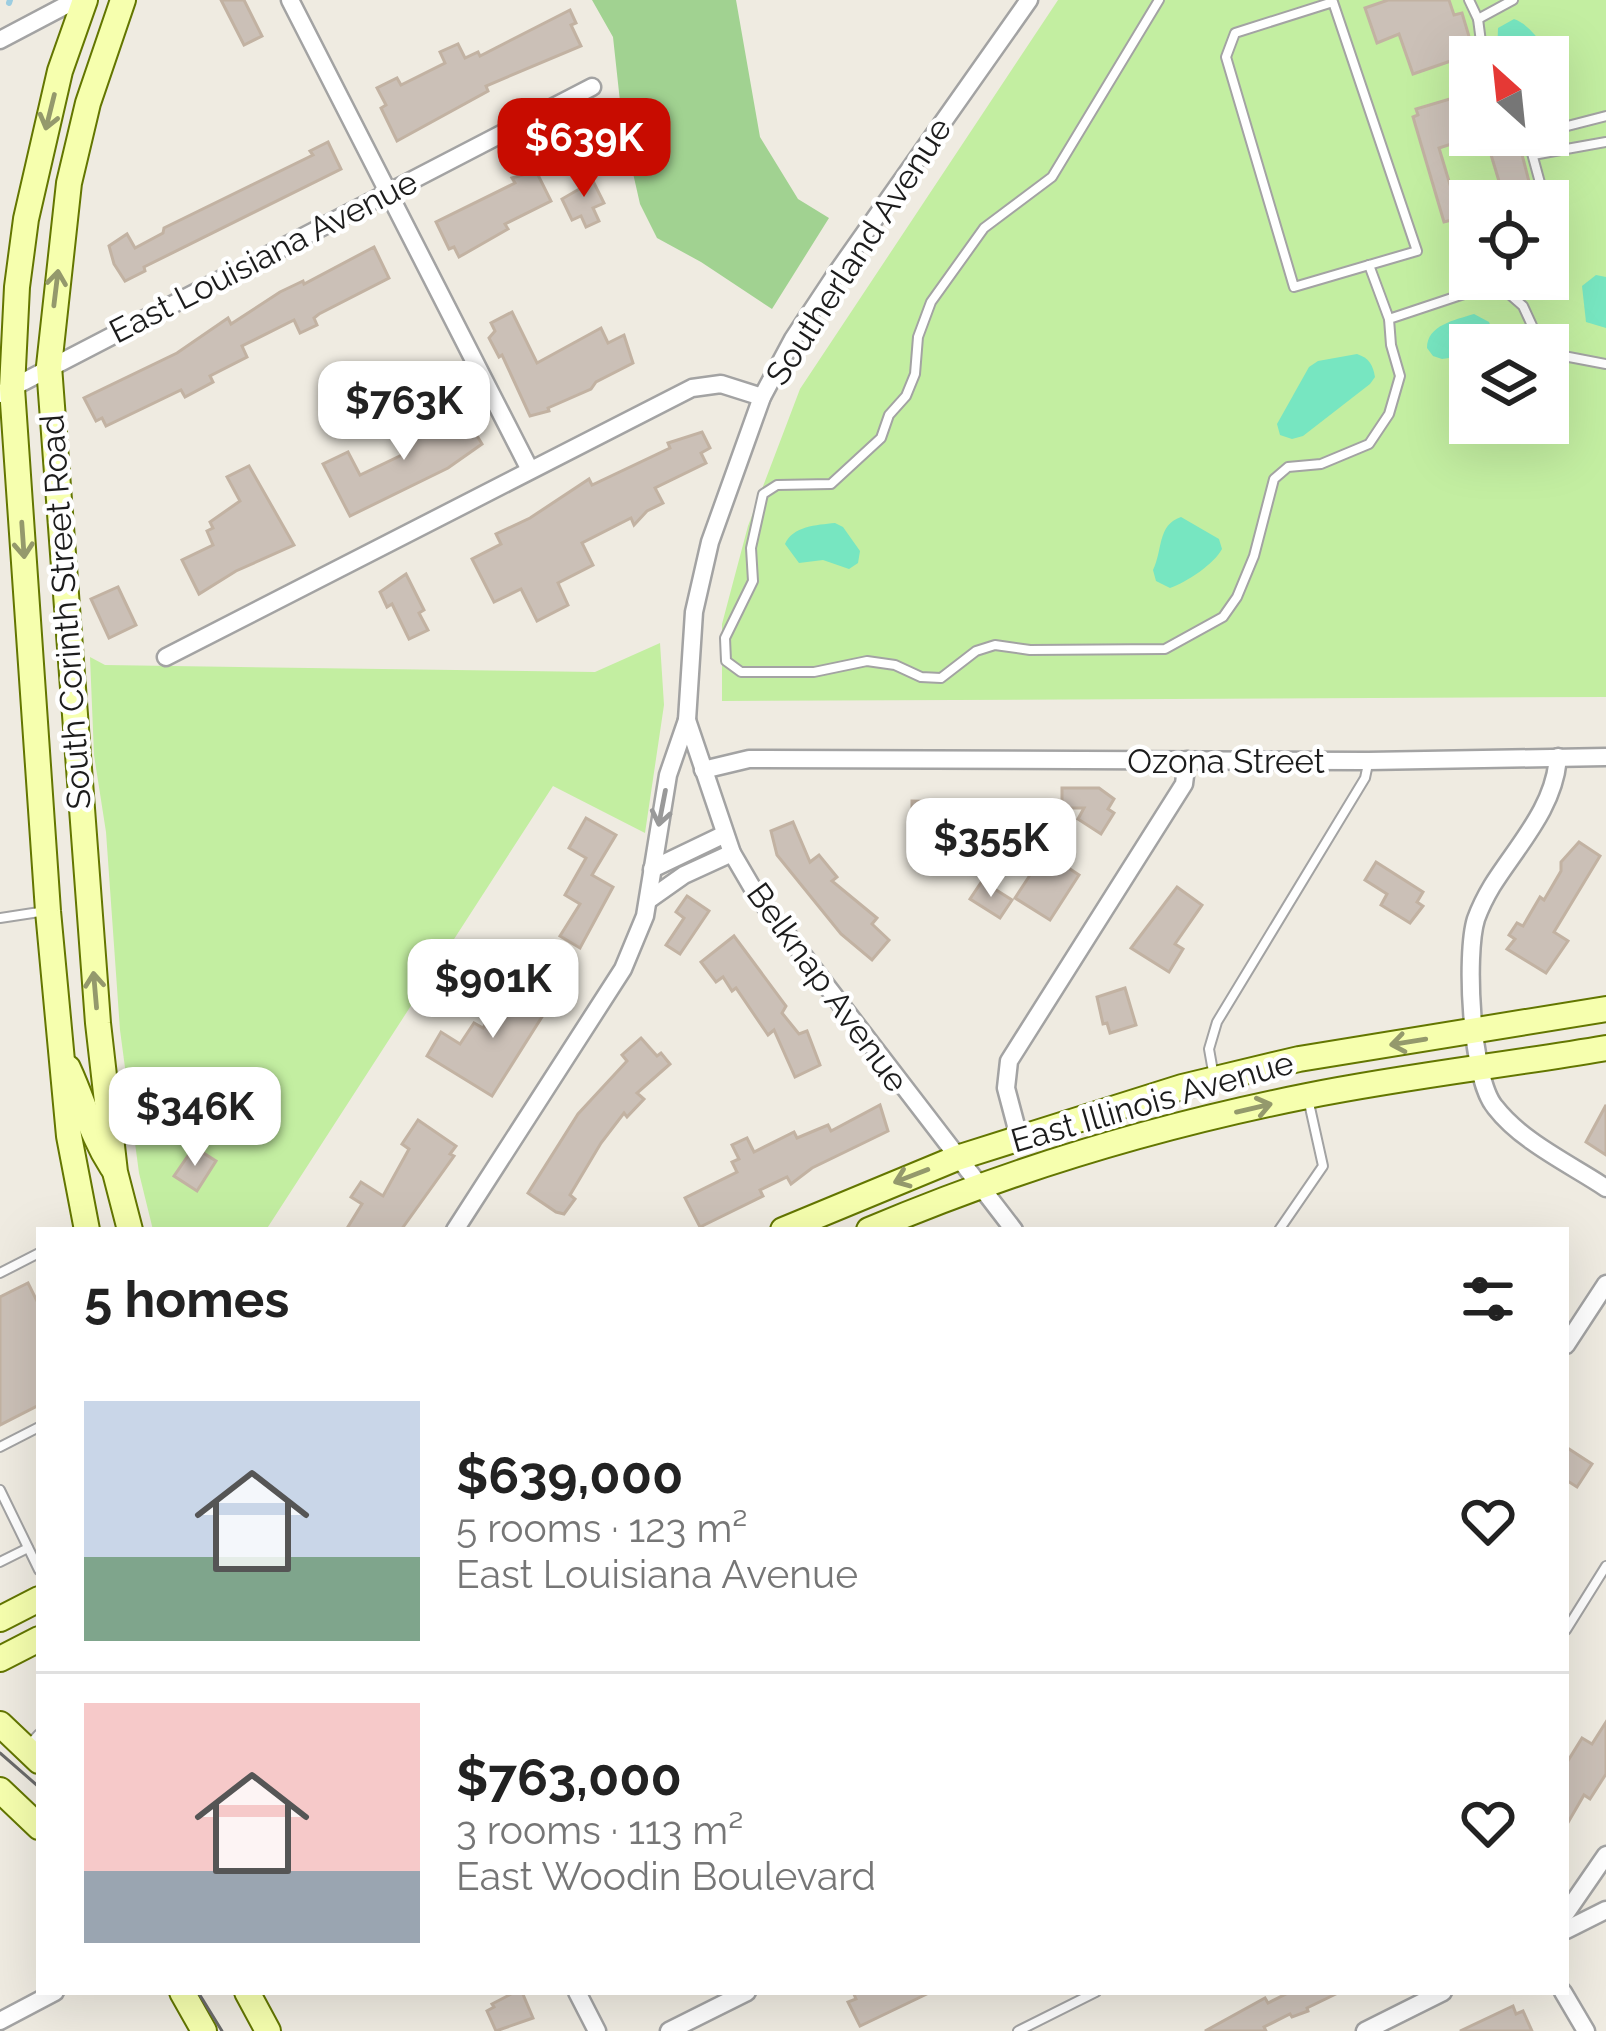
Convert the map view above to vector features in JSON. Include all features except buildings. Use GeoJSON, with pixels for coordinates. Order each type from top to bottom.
{"type":"FeatureCollection","features":[{"type":"Feature","properties":{"kind":"main road","name":"South Corinth Street Road"},"geometry":{"type":"LineString","coordinates":[[80,0],[26,219],[6,391],[68,1136],[86,1227]]}},
{"type":"Feature","properties":{"kind":"main road","name":"South Corinth Street Road"},"geometry":{"type":"LineString","coordinates":[[123,0],[88,103],[69,182],[49,366],[88,907],[116,1172],[129,1226]]}},
{"type":"Feature","properties":{"kind":"main road"},"geometry":{"type":"LineString","coordinates":[[48,911],[88,907]]}},
{"type":"Feature","properties":{"kind":"main road","name":"East Illinois Avenue"},"geometry":{"type":"LineString","coordinates":[[790,1227],[957,1158],[1214,1079],[1299,1059],[1606,1009]]}},
{"type":"Feature","properties":{"kind":"main road","name":"East Illinois Avenue"},"geometry":{"type":"LineString","coordinates":[[877,1227],[980,1186],[1165,1129],[1307,1096],[1606,1048]]}},
{"type":"Feature","properties":{"kind":"main road"},"geometry":{"type":"LineString","coordinates":[[62,1055],[86,1106],[90,1131],[116,1172]]}},
{"type":"Feature","properties":{"kind":"main road"},"geometry":{"type":"LineString","coordinates":[[1299,1059],[1307,1096]]}},
{"type":"Feature","properties":{"kind":"main road"},"geometry":{"type":"LineString","coordinates":[[0,1619],[36,1601]]}},
{"type":"Feature","properties":{"kind":"main road"},"geometry":{"type":"LineString","coordinates":[[0,1659],[36,1641]]}},
{"type":"Feature","properties":{"kind":"main road"},"geometry":{"type":"LineString","coordinates":[[0,1724],[35,1748]]}},
{"type":"Feature","properties":{"kind":"main road"},"geometry":{"type":"LineString","coordinates":[[0,1790],[36,1824]]}},
{"type":"Feature","properties":{"kind":"main road"},"geometry":{"type":"LineString","coordinates":[[184,1995],[204,2031]]}},
{"type":"Feature","properties":{"kind":"main road"},"geometry":{"type":"LineString","coordinates":[[249,1995],[268,2031]]}},
{"type":"Feature","properties":{"kind":"main road"},"geometry":{"type":"LineString","coordinates":[[261,1995],[268,2031]]}},
{"type":"Feature","properties":{"kind":"street"},"geometry":{"type":"LineString","coordinates":[[0,40],[80,0]]}},
{"type":"Feature","properties":{"kind":"street"},"geometry":{"type":"LineString","coordinates":[[290,0],[530,470]]}},
{"type":"Feature","properties":{"kind":"street","name":"Southerland Avenue"},"geometry":{"type":"LineString","coordinates":[[457,1227],[622,969],[650,899],[671,763],[688,720],[694,612],[704,566],[761,397],[838,271],[1029,0]]}},
{"type":"Feature","properties":{"kind":"street","name":"East Louisiana Avenue"},"geometry":{"type":"LineString","coordinates":[[6,391],[592,87]]}},
{"type":"Feature","properties":{"kind":"street"},"geometry":{"type":"LineString","coordinates":[[166,657],[692,388],[721,384],[761,397]]}},
{"type":"Feature","properties":{"kind":"street","name":"Belknap Avenue"},"geometry":{"type":"LineString","coordinates":[[688,720],[724,834],[756,894],[1012,1227]]}},
{"type":"Feature","properties":{"kind":"street","name":"Ozona Street"},"geometry":{"type":"LineString","coordinates":[[703,770],[749,759],[1606,757]]}},
{"type":"Feature","properties":{"kind":"street"},"geometry":{"type":"LineString","coordinates":[[1558,758],[1547,802],[1488,891],[1475,921],[1470,959],[1477,1067],[1493,1106],[1505,1118],[1606,1188]]}},
{"type":"Feature","properties":{"kind":"street"},"geometry":{"type":"LineString","coordinates":[[1018,1137],[1006,1088],[1009,1061],[1184,784],[1187,760]]}},
{"type":"Feature","properties":{"kind":"street"},"geometry":{"type":"LineString","coordinates":[[652,869],[724,834]]}},
{"type":"Feature","properties":{"kind":"street"},"geometry":{"type":"LineString","coordinates":[[650,899],[684,874],[732,854]]}},
{"type":"Feature","properties":{"kind":"street"},"geometry":{"type":"LineString","coordinates":[[1569,1341],[1606,1283]]}},
{"type":"Feature","properties":{"kind":"street"},"geometry":{"type":"LineString","coordinates":[[1569,1909],[1606,1855]]}},
{"type":"Feature","properties":{"kind":"street"},"geometry":{"type":"LineString","coordinates":[[1569,1928],[1606,1910]]}},
{"type":"Feature","properties":{"kind":"street"},"geometry":{"type":"LineString","coordinates":[[0,2020],[49,1995]]}},
{"type":"Feature","properties":{"kind":"street"},"geometry":{"type":"LineString","coordinates":[[579,1995],[597,2031]]}},
{"type":"Feature","properties":{"kind":"street"},"geometry":{"type":"LineString","coordinates":[[669,2031],[741,1995]]}},
{"type":"Feature","properties":{"kind":"street"},"geometry":{"type":"LineString","coordinates":[[1365,2031],[1436,1995]]}},
{"type":"Feature","properties":{"kind":"street"},"geometry":{"type":"LineString","coordinates":[[1565,1995],[1586,2031]]}},
{"type":"Feature","properties":{"kind":"lane"},"geometry":{"type":"LineString","coordinates":[[1159,0],[1052,177],[984,227],[931,302],[918,337],[915,374],[881,438],[832,484],[777,484],[763,494],[752,548],[753,581],[725,638],[726,661],[741,672],[814,672],[867,661],[941,678],[976,651],[995,645],[1030,650],[1165,649],[1223,617],[1254,556],[1274,479],[1288,467],[1322,464],[1369,444],[1389,414],[1400,376],[1390,345],[1389,319],[1369,265]]}},
{"type":"Feature","properties":{"kind":"lane"},"geometry":{"type":"LineString","coordinates":[[1469,0],[1480,36]]}},
{"type":"Feature","properties":{"kind":"lane"},"geometry":{"type":"LineString","coordinates":[[1478,20],[1513,0]]}},
{"type":"Feature","properties":{"kind":"lane"},"geometry":{"type":"LineString","coordinates":[[1332,1],[1417,251],[1294,287],[1226,57],[1235,33],[1332,1]]}},
{"type":"Feature","properties":{"kind":"lane"},"geometry":{"type":"LineString","coordinates":[[1569,126],[1606,116]]}},
{"type":"Feature","properties":{"kind":"lane"},"geometry":{"type":"LineString","coordinates":[[1569,149],[1606,142]]}},
{"type":"Feature","properties":{"kind":"lane"},"geometry":{"type":"LineString","coordinates":[[1389,319],[1449,299]]}},
{"type":"Feature","properties":{"kind":"lane"},"geometry":{"type":"LineString","coordinates":[[1569,357],[1606,364]]}},
{"type":"Feature","properties":{"kind":"lane"},"geometry":{"type":"LineString","coordinates":[[1214,1079],[1210,1048],[1217,1022],[1365,778],[1368,761]]}},
{"type":"Feature","properties":{"kind":"lane"},"geometry":{"type":"LineString","coordinates":[[0,918],[48,911]]}},
{"type":"Feature","properties":{"kind":"lane"},"geometry":{"type":"LineString","coordinates":[[1281,1227],[1323,1166],[1307,1096]]}},
{"type":"Feature","properties":{"kind":"lane"},"geometry":{"type":"LineString","coordinates":[[0,1273],[36,1254]]}},
{"type":"Feature","properties":{"kind":"lane"},"geometry":{"type":"LineString","coordinates":[[0,1447],[36,1429]]}},
{"type":"Feature","properties":{"kind":"lane"},"geometry":{"type":"LineString","coordinates":[[0,1490],[36,1564]]}},
{"type":"Feature","properties":{"kind":"lane"},"geometry":{"type":"LineString","coordinates":[[0,1562],[28,1548]]}},
{"type":"Feature","properties":{"kind":"lane"},"geometry":{"type":"LineString","coordinates":[[1569,1625],[1606,1566]]}},
{"type":"Feature","properties":{"kind":"lane"},"geometry":{"type":"LineString","coordinates":[[1018,2031],[1090,1995]]}},
{"type":"Feature","properties":{"kind":"green space"},"geometry":{"type":"Polygon","coordinates":[[[592,0],[736,0],[760,137],[798,199],[829,218],[772,309],[657,238],[640,204],[623,129],[613,37],[592,0]]]}},
{"type":"Feature","properties":{"kind":"green space"},"geometry":{"type":"Polygon","coordinates":[[[1058,0],[1606,0],[1606,697],[722,701],[722,624],[748,526],[800,389],[1058,0]]]}},
{"type":"Feature","properties":{"kind":"green space"},"geometry":{"type":"Polygon","coordinates":[[[1514,19],[1535,36],[1498,36],[1498,28],[1514,19]]]}},
{"type":"Feature","properties":{"kind":"green space"},"geometry":{"type":"Polygon","coordinates":[[[1596,275],[1606,277],[1606,328],[1586,322],[1582,286],[1596,275]]]}},
{"type":"Feature","properties":{"kind":"green space"},"geometry":{"type":"Polygon","coordinates":[[[1474,314],[1490,324],[1449,324],[1449,358],[1442,359],[1427,348],[1432,334],[1443,325],[1474,314]]]}},
{"type":"Feature","properties":{"kind":"green space"},"geometry":{"type":"Polygon","coordinates":[[[1357,354],[1372,366],[1375,377],[1370,384],[1303,436],[1280,435],[1277,424],[1309,367],[1357,354]]]}},
{"type":"Feature","properties":{"kind":"green space"},"geometry":{"type":"Polygon","coordinates":[[[1181,517],[1219,539],[1222,549],[1199,572],[1170,588],[1156,581],[1153,570],[1164,532],[1181,517]]]}},
{"type":"Feature","properties":{"kind":"green space"},"geometry":{"type":"Polygon","coordinates":[[[835,523],[860,551],[858,563],[849,569],[823,560],[799,563],[785,544],[799,530],[835,523]]]}},
{"type":"Feature","properties":{"kind":"green space"},"geometry":{"type":"Polygon","coordinates":[[[660,643],[664,705],[645,833],[553,786],[268,1227],[152,1227],[139,1173],[120,1030],[106,832],[94,755],[90,657],[105,665],[595,672],[660,643]]]}},
{"type":"Feature","properties":{"kind":"tram line"},"geometry":{"type":"LineString","coordinates":[[0,1753],[36,1784]]}},
{"type":"Feature","properties":{"kind":"tram line"},"geometry":{"type":"LineString","coordinates":[[200,1995],[222,2031]]}}]}
